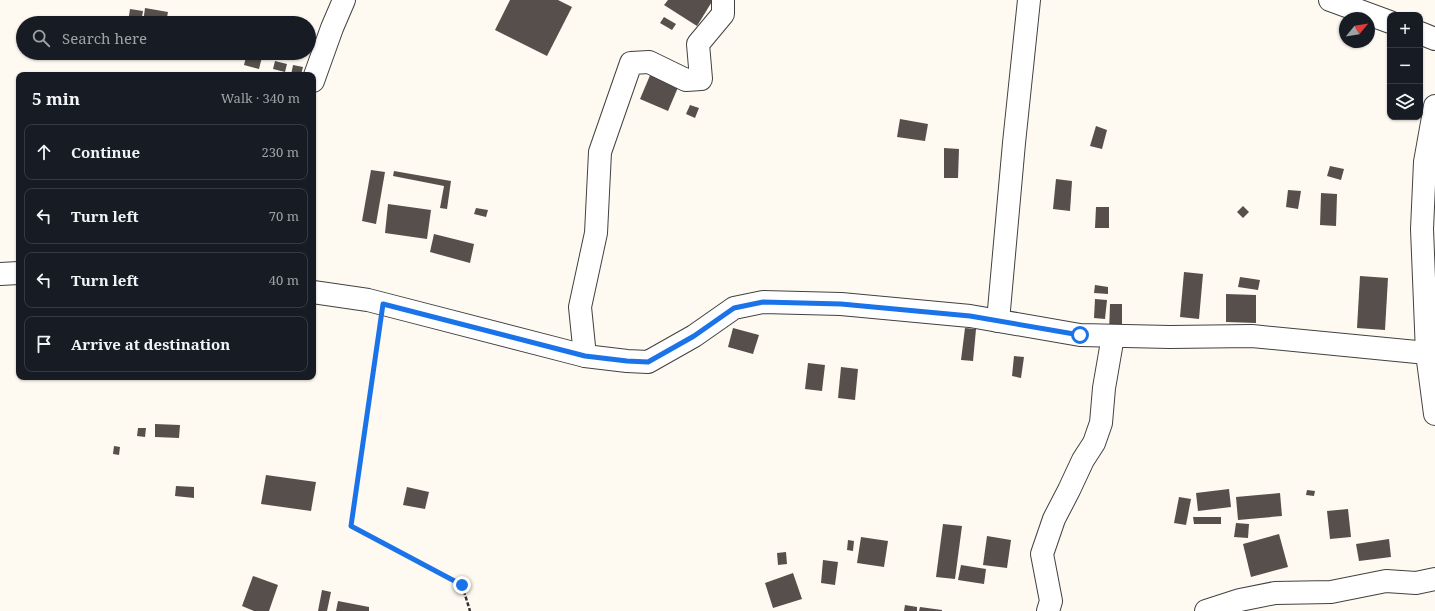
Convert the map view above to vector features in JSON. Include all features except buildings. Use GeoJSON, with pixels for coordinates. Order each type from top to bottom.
{"type":"FeatureCollection","features":[{"type":"Feature","properties":{"kind":"street"},"geometry":{"type":"LineString","coordinates":[[316,73],[344,0]]}},
{"type":"Feature","properties":{"kind":"street"},"geometry":{"type":"LineString","coordinates":[[585,356],[580,307],[596,233],[600,152],[631,63],[649,62],[686,80],[701,79],[698,44],[723,14],[723,0]]}},
{"type":"Feature","properties":{"kind":"street"},"geometry":{"type":"LineString","coordinates":[[998,321],[1029,0]]}},
{"type":"Feature","properties":{"kind":"street"},"geometry":{"type":"LineString","coordinates":[[1330,0],[1387,21]]}},
{"type":"Feature","properties":{"kind":"street"},"geometry":{"type":"LineString","coordinates":[[1423,34],[1435,39]]}},
{"type":"Feature","properties":{"kind":"street"},"geometry":{"type":"LineString","coordinates":[[1435,106],[1425,162],[1422,230],[1427,353],[1435,414]]}},
{"type":"Feature","properties":{"kind":"street"},"geometry":{"type":"LineString","coordinates":[[0,274],[16,273]]}},
{"type":"Feature","properties":{"kind":"street"},"geometry":{"type":"LineString","coordinates":[[316,292],[368,300],[585,356],[627,361],[648,362],[694,336],[734,308],[763,302],[841,304],[970,316],[1080,335],[1170,337],[1252,336],[1427,353]]}},
{"type":"Feature","properties":{"kind":"street"},"geometry":{"type":"LineString","coordinates":[[1048,611],[1051,601],[1042,554],[1054,519],[1083,460],[1094,443],[1101,423],[1104,388],[1113,336]]}},
{"type":"Feature","properties":{"kind":"street"},"geometry":{"type":"LineString","coordinates":[[1206,611],[1240,600],[1276,593],[1331,592],[1386,581],[1416,583],[1435,578]]}},
{"type":"Feature","properties":{"kind":"path"},"geometry":{"type":"LineString","coordinates":[[383,304],[351,526],[462,585],[470,611]]}},
{"type":"Feature","properties":{"kind":"route"},"geometry":{"type":"LineString","coordinates":[[462,585],[351,526],[383,304],[585,356],[648,362],[694,336],[734,308],[763,302],[841,304],[970,316],[1080,335]]}}]}
